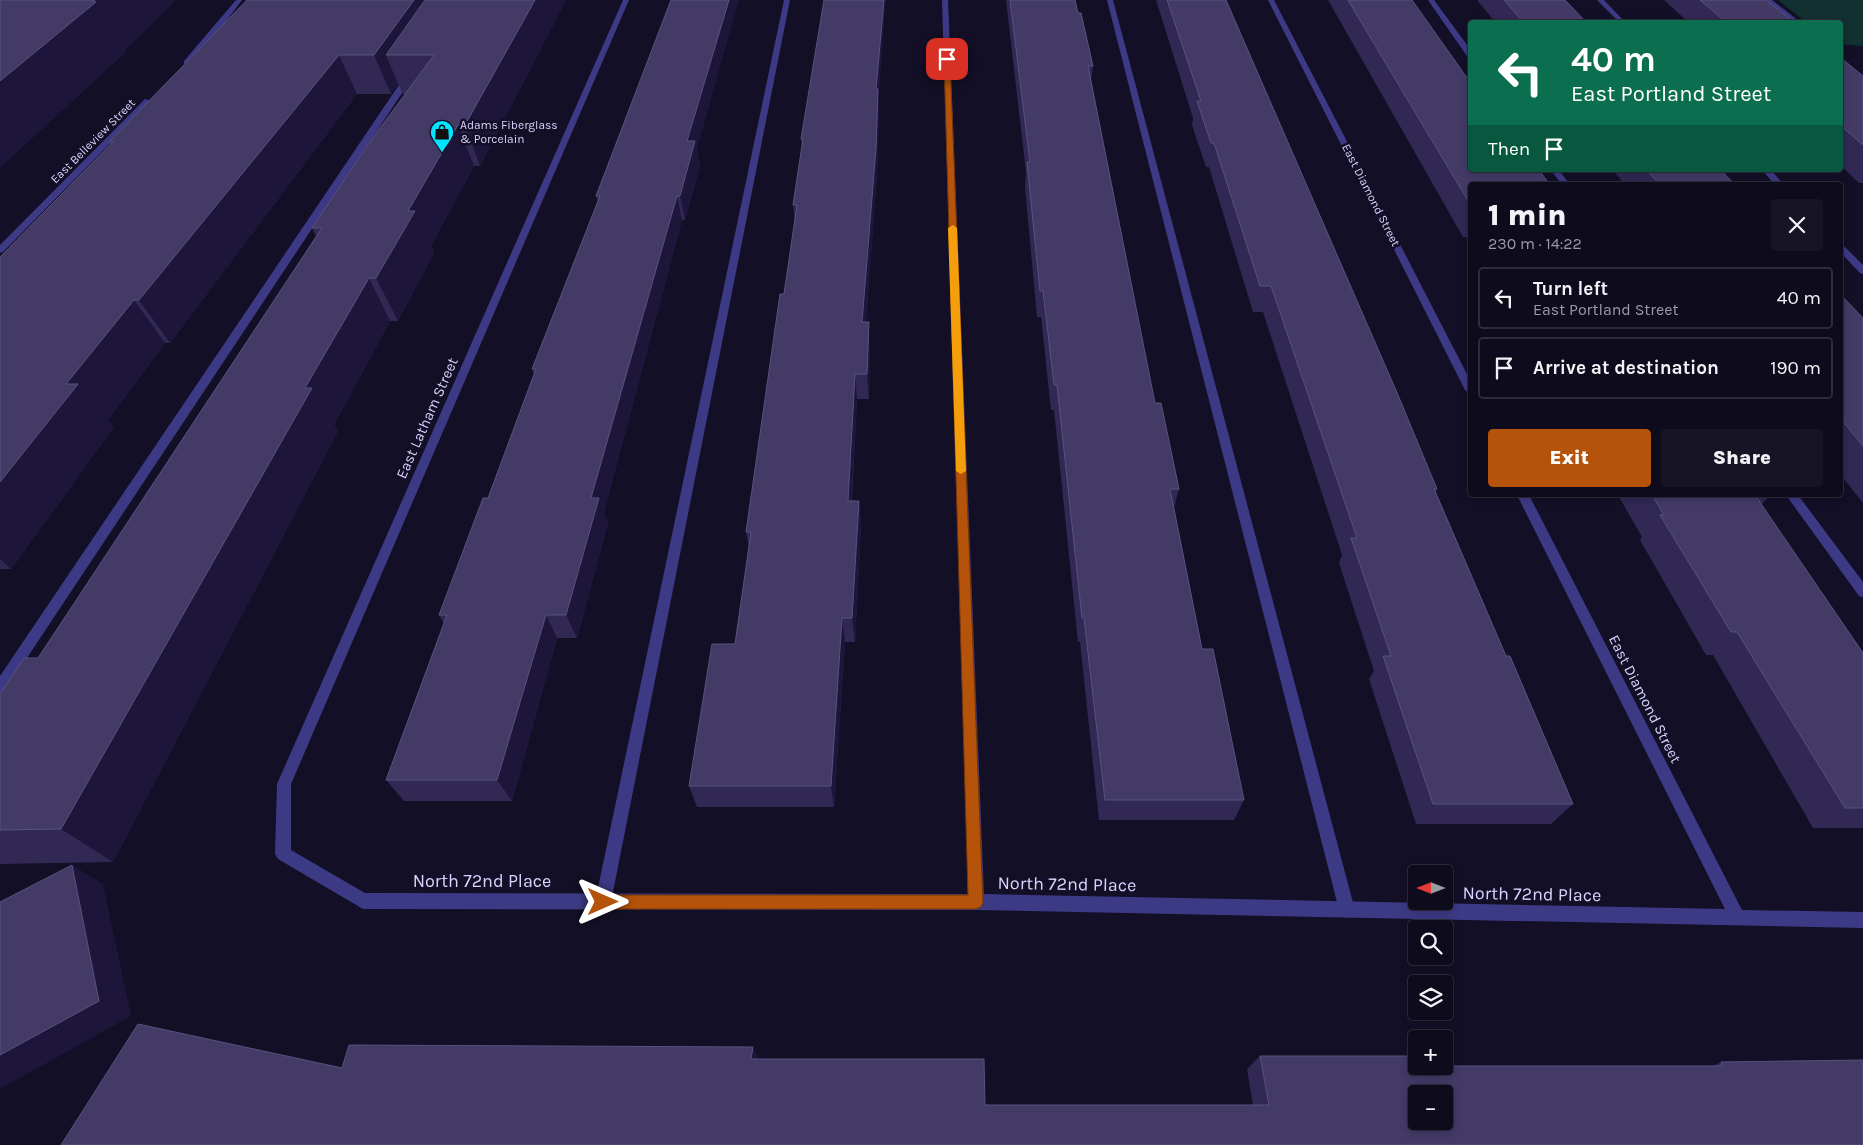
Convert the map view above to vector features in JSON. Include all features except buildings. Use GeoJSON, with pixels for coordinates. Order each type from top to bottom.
{"type":"FeatureCollection","features":[{"type":"Feature","properties":{"kind":"street"},"geometry":{"type":"LineString","coordinates":[[180,70],[222,23],[239,0]]}},
{"type":"Feature","properties":{"kind":"street","name":"East Latham Street"},"geometry":{"type":"LineString","coordinates":[[283,854],[284,784],[626,0]]}},
{"type":"Feature","properties":{"kind":"street"},"geometry":{"type":"LineString","coordinates":[[603,902],[787,0]]}},
{"type":"Feature","properties":{"kind":"street"},"geometry":{"type":"LineString","coordinates":[[945,0],[976,902]]}},
{"type":"Feature","properties":{"kind":"street"},"geometry":{"type":"LineString","coordinates":[[1110,0],[1347,910]]}},
{"type":"Feature","properties":{"kind":"street","name":"East Diamond Street"},"geometry":{"type":"LineString","coordinates":[[1272,0],[1468,386]]}},
{"type":"Feature","properties":{"kind":"street"},"geometry":{"type":"LineString","coordinates":[[1431,0],[1468,51]]}},
{"type":"Feature","properties":{"kind":"street"},"geometry":{"type":"LineString","coordinates":[[1600,0],[1620,20]]}},
{"type":"Feature","properties":{"kind":"street"},"geometry":{"type":"LineString","coordinates":[[1768,0],[1793,20]]}},
{"type":"Feature","properties":{"kind":"street"},"geometry":{"type":"LineString","coordinates":[[0,687],[416,66]]}},
{"type":"Feature","properties":{"kind":"street","name":"East Belleview Street"},"geometry":{"type":"LineString","coordinates":[[0,250],[152,98]]}},
{"type":"Feature","properties":{"kind":"street"},"geometry":{"type":"LineString","coordinates":[[1768,172],[1777,182]]}},
{"type":"Feature","properties":{"kind":"street"},"geometry":{"type":"LineString","coordinates":[[1843,250],[1863,271]]}},
{"type":"Feature","properties":{"kind":"street","name":"East Diamond Street"},"geometry":{"type":"LineString","coordinates":[[1524,497],[1738,918]]}},
{"type":"Feature","properties":{"kind":"street"},"geometry":{"type":"LineString","coordinates":[[1793,497],[1863,592]]}},
{"type":"Feature","properties":{"kind":"street","name":"North 72nd Place"},"geometry":{"type":"LineString","coordinates":[[283,854],[363,901],[976,902],[1863,920]]}},
{"type":"Feature","properties":{"kind":"green space"},"geometry":{"type":"Polygon","coordinates":[[[1778,0],[1863,0],[1863,46],[1843,44],[1843,20],[1803,20],[1778,0]]]}},
{"type":"Feature","properties":{"kind":"slow traffic"},"geometry":{"type":"LineString","coordinates":[[953,228],[961,471]]}},
{"type":"Feature","properties":{"kind":"place","name":"Adams Fiberglass & Porcelain"},"geometry":{"type":"Point","coordinates":[442,153]}},
{"type":"Feature","properties":{"kind":"route"},"geometry":{"type":"LineString","coordinates":[[603,902],[976,902],[947,59]]}}]}
